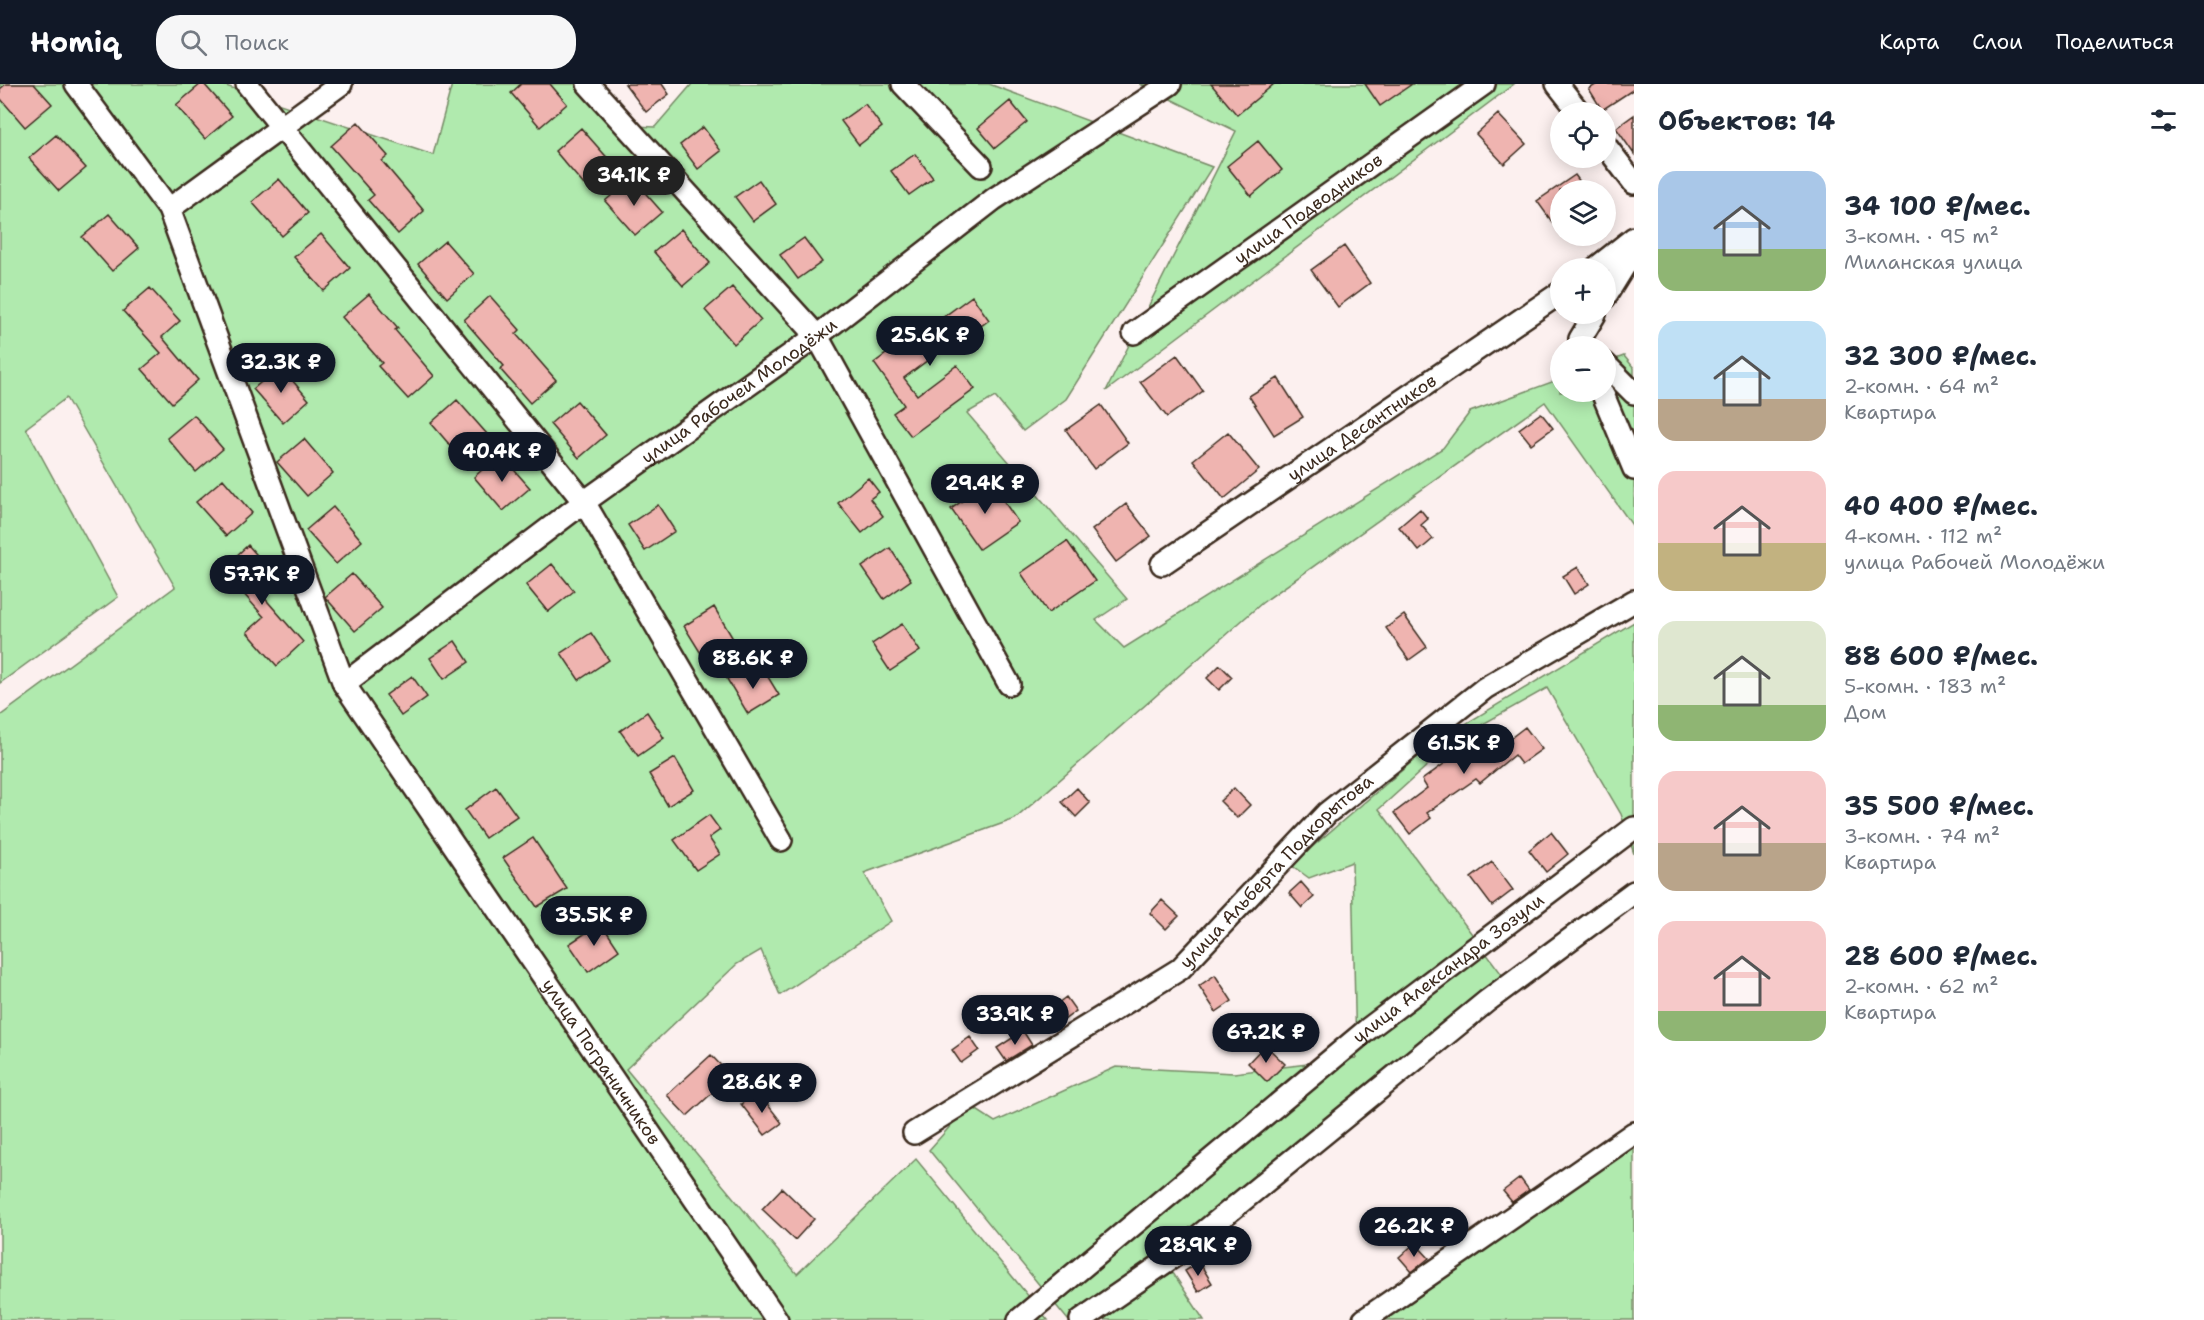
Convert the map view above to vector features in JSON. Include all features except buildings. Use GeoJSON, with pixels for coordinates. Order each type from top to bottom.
{"type":"FeatureCollection","features":[{"type":"Feature","properties":{"kind":"street","name":"улица Пограничников"},"geometry":{"type":"LineString","coordinates":[[76,84],[169,208],[344,684],[777,1320]]}},
{"type":"Feature","properties":{"kind":"street"},"geometry":{"type":"LineString","coordinates":[[247,84],[584,502],[781,840]]}},
{"type":"Feature","properties":{"kind":"street"},"geometry":{"type":"LineString","coordinates":[[169,208],[341,84]]}},
{"type":"Feature","properties":{"kind":"street"},"geometry":{"type":"LineString","coordinates":[[588,84],[817,336],[1009,684]]}},
{"type":"Feature","properties":{"kind":"street"},"geometry":{"type":"LineString","coordinates":[[903,84],[981,166]]}},
{"type":"Feature","properties":{"kind":"street","name":"улица Рабочей Молодёжи"},"geometry":{"type":"LineString","coordinates":[[344,684],[584,502],[817,336],[994,199],[1170,84]]}},
{"type":"Feature","properties":{"kind":"street","name":"улица Подводников"},"geometry":{"type":"LineString","coordinates":[[1134,333],[1484,84]]}},
{"type":"Feature","properties":{"kind":"street"},"geometry":{"type":"LineString","coordinates":[[1557,84],[1571,102]]}},
{"type":"Feature","properties":{"kind":"street"},"geometry":{"type":"LineString","coordinates":[[1616,160],[1634,183]]}},
{"type":"Feature","properties":{"kind":"street"},"geometry":{"type":"LineString","coordinates":[[1609,258],[1634,238]]}},
{"type":"Feature","properties":{"kind":"street"},"geometry":{"type":"LineString","coordinates":[[1616,279],[1634,250]]}},
{"type":"Feature","properties":{"kind":"street","name":"улица Десантников"},"geometry":{"type":"LineString","coordinates":[[1162,564],[1550,300]]}},
{"type":"Feature","properties":{"kind":"street"},"geometry":{"type":"LineString","coordinates":[[1616,375],[1634,393]]}},
{"type":"Feature","properties":{"kind":"street"},"geometry":{"type":"LineString","coordinates":[[1606,402],[1634,469]]}},
{"type":"Feature","properties":{"kind":"street","name":"улица Альберта Подкорытова"},"geometry":{"type":"LineString","coordinates":[[914,1133],[1180,969],[1327,813],[1485,688],[1634,601]]}},
{"type":"Feature","properties":{"kind":"street","name":"улица Александра Зозули"},"geometry":{"type":"LineString","coordinates":[[1018,1320],[1368,1029],[1634,828]]}},
{"type":"Feature","properties":{"kind":"street"},"geometry":{"type":"LineString","coordinates":[[1081,1320],[1177,1254],[1487,1001],[1634,892]]}},
{"type":"Feature","properties":{"kind":"street"},"geometry":{"type":"LineString","coordinates":[[1364,1320],[1634,1133]]}},
{"type":"Feature","properties":{"kind":"green space"},"geometry":{"type":"Polygon","coordinates":[[[0,84],[220,84],[433,155],[452,84],[583,84],[615,125],[655,127],[692,84],[989,84],[1212,167],[1066,399],[1023,431],[995,397],[967,413],[1127,599],[1096,620],[1124,648],[1443,448],[1470,412],[1550,383],[1550,402],[1616,402],[1616,359],[1624,356],[1634,368],[1634,528],[1545,402],[1262,603],[1015,819],[864,873],[891,921],[780,995],[761,950],[737,964],[626,1069],[797,1274],[916,1159],[1048,1320],[0,1320],[0,716],[175,587],[66,398],[26,428],[118,597],[0,683],[0,84]]]}},
{"type":"Feature","properties":{"kind":"green space"},"geometry":{"type":"Polygon","coordinates":[[[1140,84],[1514,84],[1106,391],[1236,131],[1140,84]]]}},
{"type":"Feature","properties":{"kind":"green space"},"geometry":{"type":"Polygon","coordinates":[[[1634,622],[1634,854],[1621,814],[1547,688],[1458,738],[1379,809],[1515,992],[1169,1267],[1204,1320],[1068,1320],[929,1150],[969,1105],[995,1122],[1116,1067],[1234,1073],[1356,1058],[1352,862],[1309,878],[1291,865],[1434,743],[1634,622]]]}},
{"type":"Feature","properties":{"kind":"green space"},"geometry":{"type":"Polygon","coordinates":[[[1634,1129],[1634,1320],[1368,1320],[1634,1129]]]}}]}
